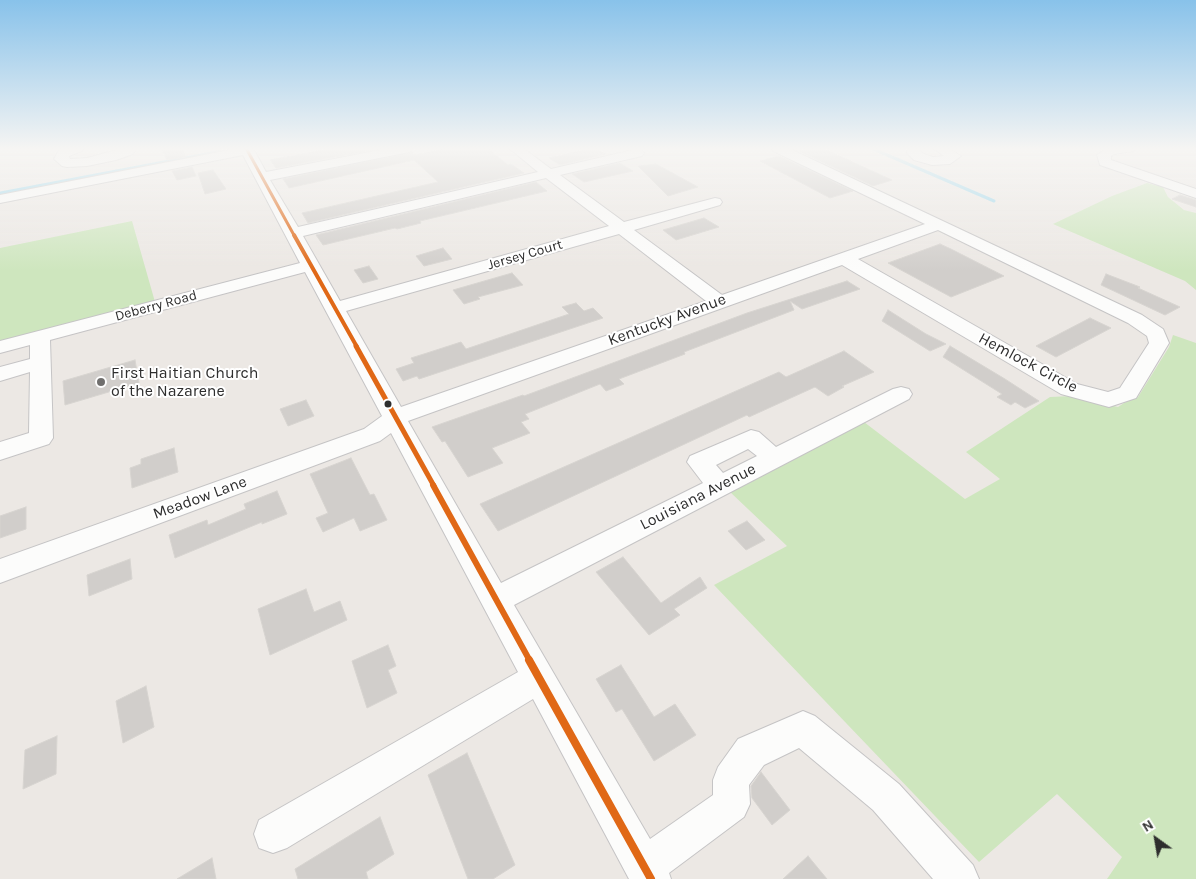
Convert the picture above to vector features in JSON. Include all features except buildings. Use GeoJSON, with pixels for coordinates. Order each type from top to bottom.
{"type":"FeatureCollection","features":[{"type":"Feature","properties":{"kind":"street"},"geometry":{"type":"LineString","coordinates":[[0,199],[49,189]]}},
{"type":"Feature","properties":{"kind":"street"},"geometry":{"type":"LineString","coordinates":[[269,189],[538,678],[648,873],[731,804],[731,780],[751,752],[803,728],[886,797],[959,879]]}},
{"type":"Feature","properties":{"kind":"street"},"geometry":{"type":"LineString","coordinates":[[294,233],[485,189]]}},
{"type":"Feature","properties":{"kind":"street"},"geometry":{"type":"LineString","coordinates":[[570,189],[720,302]]}},
{"type":"Feature","properties":{"kind":"street"},"geometry":{"type":"LineString","coordinates":[[863,189],[938,225]]}},
{"type":"Feature","properties":{"kind":"street"},"geometry":{"type":"LineString","coordinates":[[1182,189],[1196,194]]}},
{"type":"Feature","properties":{"kind":"street","name":"Jersey Court"},"geometry":{"type":"LineString","coordinates":[[336,308],[715,202]]}},
{"type":"Feature","properties":{"kind":"street","name":"Kentucky Avenue"},"geometry":{"type":"LineString","coordinates":[[396,417],[938,225]]}},
{"type":"Feature","properties":{"kind":"street","name":"Hemlock Circle"},"geometry":{"type":"LineString","coordinates":[[843,258],[1069,389],[1109,400],[1128,393],[1160,343],[1156,333],[1135,319],[938,225]]}},
{"type":"Feature","properties":{"kind":"street","name":"Deberry Road"},"geometry":{"type":"LineString","coordinates":[[0,347],[311,264]]}},
{"type":"Feature","properties":{"kind":"street"},"geometry":{"type":"LineString","coordinates":[[0,451],[41,438],[40,336]]}},
{"type":"Feature","properties":{"kind":"street"},"geometry":{"type":"LineString","coordinates":[[0,374],[40,363]]}},
{"type":"Feature","properties":{"kind":"street","name":"Louisiana Avenue"},"geometry":{"type":"LineString","coordinates":[[495,600],[900,394]]}},
{"type":"Feature","properties":{"kind":"street","name":"Meadow Lane"},"geometry":{"type":"LineString","coordinates":[[0,571],[372,435],[396,417]]}},
{"type":"Feature","properties":{"kind":"street"},"geometry":{"type":"LineString","coordinates":[[273,834],[538,678]]}},
{"type":"Feature","properties":{"kind":"green space"},"geometry":{"type":"Polygon","coordinates":[[[1131,189],[1164,189],[1168,197],[1184,210],[1196,213],[1196,290],[1185,281],[1053,224],[1131,189]]]}},
{"type":"Feature","properties":{"kind":"green space"},"geometry":{"type":"Polygon","coordinates":[[[132,221],[155,302],[0,343],[0,248],[132,221]]]}},
{"type":"Feature","properties":{"kind":"green space"},"geometry":{"type":"Polygon","coordinates":[[[1173,335],[1196,343],[1196,879],[1107,879],[1122,857],[1057,794],[979,862],[714,585],[787,546],[729,491],[864,422],[965,499],[1000,479],[966,452],[1050,397],[1072,396],[1118,407],[1138,397],[1169,347],[1173,335]]]}},
{"type":"Feature","properties":{"kind":"waterway"},"geometry":{"type":"LineString","coordinates":[[0,193],[21,189]]}},
{"type":"Feature","properties":{"kind":"waterway"},"geometry":{"type":"LineString","coordinates":[[966,189],[994,201]]}},
{"type":"Feature","properties":{"kind":"transit line"},"geometry":{"type":"LineString","coordinates":[[269,189],[651,879]]}},
{"type":"Feature","properties":{"kind":"place","name":"First Haitian Church of the Nazarene"},"geometry":{"type":"Point","coordinates":[101,382]}}]}
